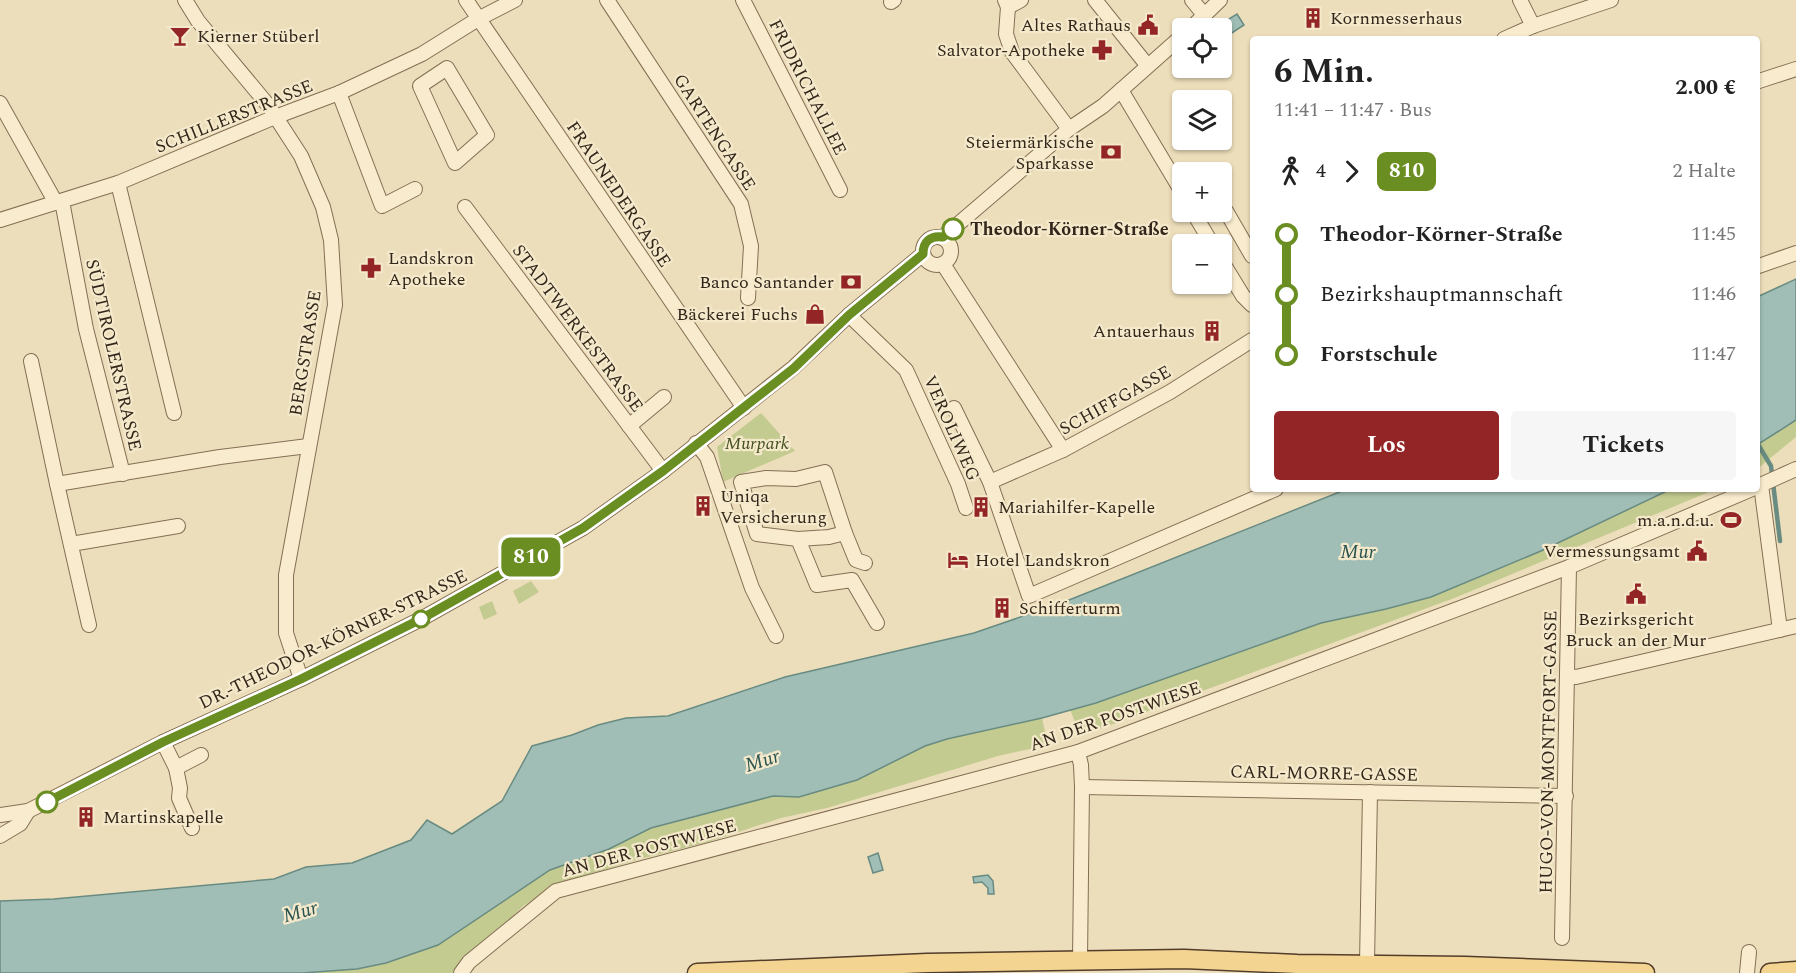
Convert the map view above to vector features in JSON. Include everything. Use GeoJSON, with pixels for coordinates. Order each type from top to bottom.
{"type":"FeatureCollection","features":[{"type":"Feature","properties":{"kind":"main road"},"geometry":{"type":"LineString","coordinates":[[697,973],[927,963],[1184,959],[1297,968],[1367,964],[1645,973]]}},
{"type":"Feature","properties":{"kind":"main road"},"geometry":{"type":"LineString","coordinates":[[1770,973],[1796,971]]}},
{"type":"Feature","properties":{"kind":"street","name":"BERGSTRASSE"},"geometry":{"type":"LineString","coordinates":[[185,0],[198,21],[275,117],[302,156],[323,207],[331,240],[335,305],[286,575],[286,633],[301,679]]}},
{"type":"Feature","properties":{"kind":"street","name":"FRAUNEDERGASSE"},"geometry":{"type":"LineString","coordinates":[[466,0],[744,408]]}},
{"type":"Feature","properties":{"kind":"street","name":"SCHILLERSTRASSE"},"geometry":{"type":"LineString","coordinates":[[0,220],[118,183],[275,117],[339,93],[422,54],[478,19],[515,0]]}},
{"type":"Feature","properties":{"kind":"street","name":"GARTENGASSE"},"geometry":{"type":"LineString","coordinates":[[607,0],[741,204],[751,246],[748,298]]}},
{"type":"Feature","properties":{"kind":"street","name":"FRIDRICHALLEE"},"geometry":{"type":"LineString","coordinates":[[743,0],[840,190]]}},
{"type":"Feature","properties":{"kind":"street"},"geometry":{"type":"LineString","coordinates":[[1095,0],[1147,66]]}},
{"type":"Feature","properties":{"kind":"street"},"geometry":{"type":"LineString","coordinates":[[1192,0],[1205,16]]}},
{"type":"Feature","properties":{"kind":"street"},"geometry":{"type":"LineString","coordinates":[[1203,18],[1220,0]]}},
{"type":"Feature","properties":{"kind":"street"},"geometry":{"type":"LineString","coordinates":[[1520,0],[1533,26]]}},
{"type":"Feature","properties":{"kind":"street"},"geometry":{"type":"LineString","coordinates":[[1511,36],[1533,26],[1611,0]]}},
{"type":"Feature","properties":{"kind":"street"},"geometry":{"type":"LineString","coordinates":[[1011,2],[1006,33],[1012,52],[1069,129]]}},
{"type":"Feature","properties":{"kind":"street"},"geometry":{"type":"LineString","coordinates":[[943,237],[1069,129],[1121,90],[1172,45]]}},
{"type":"Feature","properties":{"kind":"street"},"geometry":{"type":"LineString","coordinates":[[422,54],[435,76]]}},
{"type":"Feature","properties":{"kind":"street"},"geometry":{"type":"LineString","coordinates":[[447,68],[487,135],[455,163],[420,86],[435,76],[447,68]]}},
{"type":"Feature","properties":{"kind":"street"},"geometry":{"type":"LineString","coordinates":[[1760,81],[1796,69]]}},
{"type":"Feature","properties":{"kind":"street"},"geometry":{"type":"LineString","coordinates":[[1121,90],[1172,175]]}},
{"type":"Feature","properties":{"kind":"street"},"geometry":{"type":"LineString","coordinates":[[339,93],[382,206],[415,189]]}},
{"type":"Feature","properties":{"kind":"street","name":"SÜDTIROLERSTRASSE"},"geometry":{"type":"LineString","coordinates":[[0,103],[59,202],[86,329],[123,474],[308,446]]}},
{"type":"Feature","properties":{"kind":"street"},"geometry":{"type":"LineString","coordinates":[[118,183],[174,413]]}},
{"type":"Feature","properties":{"kind":"street","name":"STADTWERKESTRASSE"},"geometry":{"type":"LineString","coordinates":[[465,207],[663,471]]}},
{"type":"Feature","properties":{"kind":"street"},"geometry":{"type":"LineString","coordinates":[[1232,221],[1250,253]]}},
{"type":"Feature","properties":{"kind":"street"},"geometry":{"type":"LineString","coordinates":[[936,236],[943,237],[952,251],[948,260],[943,264],[931,264],[923,254],[923,248],[928,240],[936,236]]}},
{"type":"Feature","properties":{"kind":"street"},"geometry":{"type":"LineString","coordinates":[[1760,266],[1796,253]]}},
{"type":"Feature","properties":{"kind":"street","name":"DR.-THEODOR-KÖRNER-STRASSE"},"geometry":{"type":"LineString","coordinates":[[0,815],[28,812],[163,742],[301,679],[421,619],[576,532],[663,471],[794,368],[849,315],[923,254]]}},
{"type":"Feature","properties":{"kind":"street"},"geometry":{"type":"LineString","coordinates":[[943,264],[1063,450]]}},
{"type":"Feature","properties":{"kind":"street"},"geometry":{"type":"LineString","coordinates":[[1232,277],[1248,301]]}},
{"type":"Feature","properties":{"kind":"street","name":"VEROLIWEG"},"geometry":{"type":"LineString","coordinates":[[849,315],[906,370],[958,484],[966,508]]}},
{"type":"Feature","properties":{"kind":"street","name":"SCHIFFGASSE"},"geometry":{"type":"LineString","coordinates":[[990,482],[1063,450],[1170,392],[1250,341]]}},
{"type":"Feature","properties":{"kind":"street"},"geometry":{"type":"LineString","coordinates":[[31,361],[89,625]]}},
{"type":"Feature","properties":{"kind":"street"},"geometry":{"type":"LineString","coordinates":[[629,426],[664,397]]}},
{"type":"Feature","properties":{"kind":"street"},"geometry":{"type":"LineString","coordinates":[[954,408],[990,482],[1029,596],[1269,492]]}},
{"type":"Feature","properties":{"kind":"street"},"geometry":{"type":"LineString","coordinates":[[696,443],[707,457],[752,588],[776,636]]}},
{"type":"Feature","properties":{"kind":"street"},"geometry":{"type":"LineString","coordinates":[[718,490],[741,482],[766,478],[796,479],[825,472],[855,560],[865,563]]}},
{"type":"Feature","properties":{"kind":"street","name":"AN DER POSTWIESE"},"geometry":{"type":"LineString","coordinates":[[1760,486],[1790,472]]}},
{"type":"Feature","properties":{"kind":"street"},"geometry":{"type":"LineString","coordinates":[[57,484],[123,474]]}},
{"type":"Feature","properties":{"kind":"street"},"geometry":{"type":"LineString","coordinates":[[741,482],[757,534],[798,539],[830,537],[845,533]]}},
{"type":"Feature","properties":{"kind":"street","name":"AN DER POSTWIESE"},"geometry":{"type":"LineString","coordinates":[[462,973],[469,962],[556,891],[1078,752],[1569,567],[1745,492]]}},
{"type":"Feature","properties":{"kind":"street"},"geometry":{"type":"LineString","coordinates":[[1760,492],[1780,630]]}},
{"type":"Feature","properties":{"kind":"street"},"geometry":{"type":"LineString","coordinates":[[71,544],[178,526]]}},
{"type":"Feature","properties":{"kind":"street"},"geometry":{"type":"LineString","coordinates":[[798,539],[817,585],[852,580],[877,622]]}},
{"type":"Feature","properties":{"kind":"street","name":"HUGO-VON-MONTFORT-GASSE"},"geometry":{"type":"LineString","coordinates":[[1562,938],[1569,567]]}},
{"type":"Feature","properties":{"kind":"street"},"geometry":{"type":"LineString","coordinates":[[1567,676],[1576,677],[1796,626]]}},
{"type":"Feature","properties":{"kind":"street"},"geometry":{"type":"LineString","coordinates":[[163,742],[176,768],[180,788],[179,798],[192,828]]}},
{"type":"Feature","properties":{"kind":"street"},"geometry":{"type":"LineString","coordinates":[[1078,752],[1082,787],[1080,960]]}},
{"type":"Feature","properties":{"kind":"street"},"geometry":{"type":"LineString","coordinates":[[176,768],[201,755]]}},
{"type":"Feature","properties":{"kind":"street","name":"CARL-MORRE-GASSE"},"geometry":{"type":"LineString","coordinates":[[1082,787],[1566,796]]}},
{"type":"Feature","properties":{"kind":"street"},"geometry":{"type":"LineString","coordinates":[[1367,964],[1370,792]]}},
{"type":"Feature","properties":{"kind":"street","name":"DR.-THEODOR-KÖRNER-STRASSE"},"geometry":{"type":"LineString","coordinates":[[0,836],[20,824],[28,812]]}},
{"type":"Feature","properties":{"kind":"street"},"geometry":{"type":"LineString","coordinates":[[1747,973],[1749,952]]}},
{"type":"Feature","properties":{"kind":"green space","name":"Murpark"},"geometry":{"type":"Polygon","coordinates":[[[761,413],[795,451],[723,482],[717,447],[761,413]]]}},
{"type":"Feature","properties":{"kind":"green space"},"geometry":{"type":"Polygon","coordinates":[[[1796,420],[1796,437],[1760,467],[1760,443],[1796,420]]]}},
{"type":"Feature","properties":{"kind":"green space"},"geometry":{"type":"Polygon","coordinates":[[[1665,492],[1709,492],[1457,597],[1089,733],[1080,735],[1070,709],[1096,703],[1321,623],[1431,597],[1541,551],[1665,492]]]}},
{"type":"Feature","properties":{"kind":"green space"},"geometry":{"type":"Polygon","coordinates":[[[531,581],[539,592],[519,604],[513,591],[531,581]]]}},
{"type":"Feature","properties":{"kind":"green space"},"geometry":{"type":"Polygon","coordinates":[[[492,601],[497,614],[484,620],[479,607],[492,601]]]}},
{"type":"Feature","properties":{"kind":"green space"},"geometry":{"type":"Polygon","coordinates":[[[1042,718],[1048,745],[998,756],[827,808],[781,818],[708,842],[636,860],[558,884],[523,906],[454,973],[303,973],[357,969],[386,963],[438,945],[550,870],[609,849],[651,828],[773,795],[799,797],[857,780],[925,746],[1042,718]]]}},
{"type":"Feature","properties":{"kind":"water"},"geometry":{"type":"Polygon","coordinates":[[[1237,14],[1244,25],[1232,33],[1230,18],[1237,14]]]}},
{"type":"Feature","properties":{"kind":"water"},"geometry":{"type":"Polygon","coordinates":[[[1796,279],[1796,420],[1760,443],[1760,296],[1796,279]]]}},
{"type":"Feature","properties":{"kind":"water","name":"Mur"},"geometry":{"type":"Polygon","coordinates":[[[1339,492],[1665,492],[1541,551],[1431,597],[1321,623],[1096,703],[925,746],[857,780],[799,797],[773,796],[651,828],[609,849],[550,870],[438,945],[386,963],[357,969],[302,973],[0,973],[0,901],[54,899],[274,879],[306,867],[352,863],[411,840],[427,820],[452,834],[502,801],[532,746],[626,718],[668,716],[785,677],[974,633],[1064,602],[1339,492]]]}},
{"type":"Feature","properties":{"kind":"water"},"geometry":{"type":"Polygon","coordinates":[[[878,853],[883,870],[873,873],[868,857],[878,853]]]}},
{"type":"Feature","properties":{"kind":"water"},"geometry":{"type":"Polygon","coordinates":[[[988,875],[993,881],[994,894],[988,894],[988,888],[982,882],[974,883],[973,877],[988,875]]]}},
{"type":"Feature","properties":{"kind":"waterway"},"geometry":{"type":"LineString","coordinates":[[1760,448],[1771,466],[1780,541]]}},
{"type":"Feature","properties":{"kind":"bus line","name":"810"},"geometry":{"type":"LineString","coordinates":[[47,802],[163,742],[301,679],[421,619],[583,528],[663,471],[794,368],[849,315],[923,254],[923,248],[928,240],[936,236],[943,237],[953,229]]}},
{"type":"Feature","properties":{"kind":"place","name":"Kornmesserhaus"},"geometry":{"type":"Point","coordinates":[1313,18]}},
{"type":"Feature","properties":{"kind":"place","name":"Altes Rathaus"},"geometry":{"type":"Point","coordinates":[1148,25]}},
{"type":"Feature","properties":{"kind":"place","name":"Kierner Stüberl"},"geometry":{"type":"Point","coordinates":[180,36]}},
{"type":"Feature","properties":{"kind":"place","name":"Salvator-Apotheke"},"geometry":{"type":"Point","coordinates":[1102,50]}},
{"type":"Feature","properties":{"kind":"place","name":"Steiermärkische Sparkasse"},"geometry":{"type":"Point","coordinates":[1111,152]}},
{"type":"Feature","properties":{"kind":"place","name":"Theodor-Körner-Straße"},"geometry":{"type":"Point","coordinates":[953,229]}},
{"type":"Feature","properties":{"kind":"place","name":"Landskron Apotheke"},"geometry":{"type":"Point","coordinates":[371,268]}},
{"type":"Feature","properties":{"kind":"place","name":"Banco Santander"},"geometry":{"type":"Point","coordinates":[851,282]}},
{"type":"Feature","properties":{"kind":"place","name":"Bäckerei Fuchs"},"geometry":{"type":"Point","coordinates":[815,314]}},
{"type":"Feature","properties":{"kind":"place","name":"Antauerhaus"},"geometry":{"type":"Point","coordinates":[1212,331]}},
{"type":"Feature","properties":{"kind":"place","name":"Uniqa Versicherung"},"geometry":{"type":"Point","coordinates":[703,506]}},
{"type":"Feature","properties":{"kind":"place","name":"Mariahilfer-Kapelle"},"geometry":{"type":"Point","coordinates":[981,507]}},
{"type":"Feature","properties":{"kind":"place","name":"m.a.n.d.u."},"geometry":{"type":"Point","coordinates":[1731,520]}},
{"type":"Feature","properties":{"kind":"place","name":"Vermessungsamt"},"geometry":{"type":"Point","coordinates":[1697,551]}},
{"type":"Feature","properties":{"kind":"place","name":"Hotel Landskron"},"geometry":{"type":"Point","coordinates":[958,560]}},
{"type":"Feature","properties":{"kind":"place","name":"Bezirksgericht Bruck an der Mur"},"geometry":{"type":"Point","coordinates":[1636,594]}},
{"type":"Feature","properties":{"kind":"place","name":"Schifferturm"},"geometry":{"type":"Point","coordinates":[1002,608]}},
{"type":"Feature","properties":{"kind":"place","name":"Martinskapelle"},"geometry":{"type":"Point","coordinates":[86,817]}}]}
